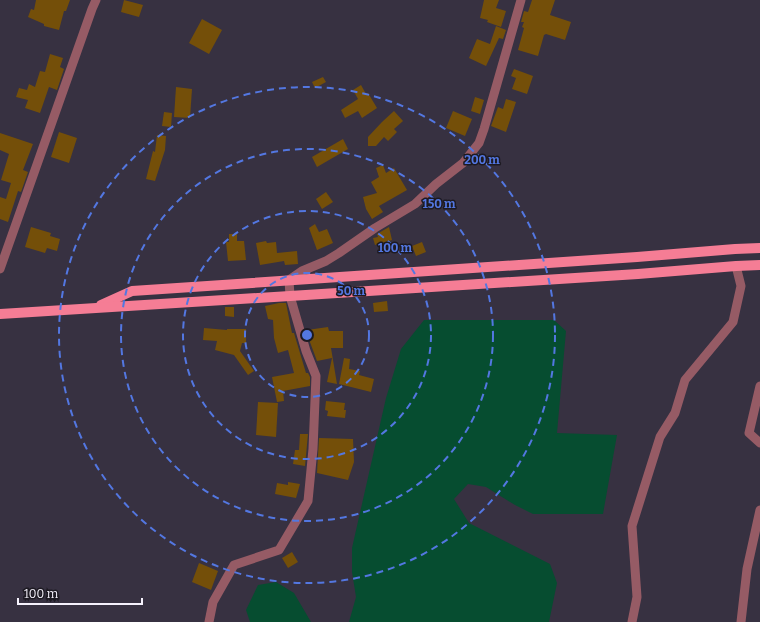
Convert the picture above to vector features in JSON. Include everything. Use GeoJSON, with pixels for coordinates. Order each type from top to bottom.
{"type":"FeatureCollection","features":[{"type":"Feature","properties":{"kind":"main road"},"geometry":{"type":"LineString","coordinates":[[95,308],[132,291],[760,248]]}},
{"type":"Feature","properties":{"kind":"main road"},"geometry":{"type":"LineString","coordinates":[[0,314],[760,265]]}},
{"type":"Feature","properties":{"kind":"street"},"geometry":{"type":"LineString","coordinates":[[0,269],[96,0]]}},
{"type":"Feature","properties":{"kind":"street"},"geometry":{"type":"LineString","coordinates":[[209,622],[213,602],[234,565],[279,550],[308,501],[316,376],[306,351],[290,296],[289,280],[302,271],[326,261],[375,228],[415,204],[436,184],[463,163],[470,155],[479,143],[484,129],[521,0]]}},
{"type":"Feature","properties":{"kind":"street"},"geometry":{"type":"LineString","coordinates":[[632,622],[636,597],[632,526],[660,437],[675,413],[685,380],[733,322],[741,286],[736,266]]}},
{"type":"Feature","properties":{"kind":"street"},"geometry":{"type":"LineString","coordinates":[[760,386],[749,433],[760,443]]}},
{"type":"Feature","properties":{"kind":"street"},"geometry":{"type":"LineString","coordinates":[[740,622],[747,569],[760,510]]}},
{"type":"Feature","properties":{"kind":"green space"},"geometry":{"type":"Polygon","coordinates":[[[424,320],[554,320],[566,331],[557,433],[617,435],[603,514],[533,514],[486,487],[468,484],[454,499],[469,523],[550,564],[557,583],[549,622],[349,622],[356,597],[352,572],[352,548],[386,398],[401,349],[424,320]]]}},
{"type":"Feature","properties":{"kind":"green space"},"geometry":{"type":"Polygon","coordinates":[[[276,582],[294,593],[311,622],[250,622],[246,610],[258,585],[276,582]]]}},
{"type":"Feature","properties":{"kind":"building"},"geometry":{"type":"Polygon","coordinates":[[[36,0],[70,0],[66,11],[64,11],[59,30],[44,26],[44,24],[28,17],[31,9],[34,10],[36,0]]]}},
{"type":"Feature","properties":{"kind":"building"},"geometry":{"type":"Polygon","coordinates":[[[124,0],[143,5],[139,17],[121,12],[124,0]]]}},
{"type":"Feature","properties":{"kind":"building"},"geometry":{"type":"Polygon","coordinates":[[[484,0],[499,0],[496,8],[506,11],[501,27],[487,22],[488,20],[480,18],[484,0]]]}},
{"type":"Feature","properties":{"kind":"building"},"geometry":{"type":"Polygon","coordinates":[[[532,0],[555,0],[550,15],[571,22],[565,40],[546,34],[544,35],[538,56],[518,50],[524,28],[522,27],[524,22],[521,22],[524,11],[528,12],[532,0]]]}},
{"type":"Feature","properties":{"kind":"building"},"geometry":{"type":"Polygon","coordinates":[[[202,19],[222,30],[209,54],[189,43],[202,19]]]}},
{"type":"Feature","properties":{"kind":"building"},"geometry":{"type":"Polygon","coordinates":[[[496,26],[506,30],[503,39],[499,38],[486,66],[469,58],[477,39],[490,44],[496,26]]]}},
{"type":"Feature","properties":{"kind":"building"},"geometry":{"type":"Polygon","coordinates":[[[50,54],[63,58],[60,67],[64,69],[57,90],[49,87],[40,113],[25,108],[28,100],[16,97],[19,88],[27,90],[29,84],[35,87],[40,71],[45,72],[50,54]]]}},
{"type":"Feature","properties":{"kind":"building"},"geometry":{"type":"Polygon","coordinates":[[[514,69],[533,76],[527,94],[512,89],[516,78],[511,76],[514,69]]]}},
{"type":"Feature","properties":{"kind":"building"},"geometry":{"type":"Polygon","coordinates":[[[323,77],[326,82],[315,88],[312,82],[323,77]]]}},
{"type":"Feature","properties":{"kind":"building"},"geometry":{"type":"Polygon","coordinates":[[[361,85],[377,108],[362,118],[358,111],[345,118],[341,110],[358,99],[353,90],[361,85]]]}},
{"type":"Feature","properties":{"kind":"building"},"geometry":{"type":"Polygon","coordinates":[[[176,87],[192,89],[190,118],[174,117],[176,87]]]}},
{"type":"Feature","properties":{"kind":"building"},"geometry":{"type":"Polygon","coordinates":[[[475,97],[484,100],[480,114],[471,111],[475,97]]]}},
{"type":"Feature","properties":{"kind":"building"},"geometry":{"type":"Polygon","coordinates":[[[506,99],[516,102],[506,132],[491,126],[498,107],[503,109],[506,99]]]}},
{"type":"Feature","properties":{"kind":"building"},"geometry":{"type":"Polygon","coordinates":[[[394,111],[403,121],[394,129],[397,132],[388,141],[384,137],[376,146],[368,146],[368,137],[394,111]]]}},
{"type":"Feature","properties":{"kind":"building"},"geometry":{"type":"Polygon","coordinates":[[[453,111],[472,119],[465,136],[446,128],[453,111]]]}},
{"type":"Feature","properties":{"kind":"building"},"geometry":{"type":"Polygon","coordinates":[[[164,112],[172,113],[171,127],[162,126],[164,112]]]}},
{"type":"Feature","properties":{"kind":"building"},"geometry":{"type":"Polygon","coordinates":[[[59,132],[77,138],[69,163],[51,157],[59,132]]]}},
{"type":"Feature","properties":{"kind":"building"},"geometry":{"type":"Polygon","coordinates":[[[0,133],[33,144],[23,170],[28,172],[21,192],[18,191],[8,222],[0,219],[0,197],[6,199],[11,183],[1,180],[9,154],[0,150],[0,133]]]}},
{"type":"Feature","properties":{"kind":"building"},"geometry":{"type":"Polygon","coordinates":[[[157,135],[166,136],[165,150],[155,181],[146,179],[153,151],[155,152],[157,135]]]}},
{"type":"Feature","properties":{"kind":"building"},"geometry":{"type":"Polygon","coordinates":[[[343,139],[348,149],[317,167],[312,157],[343,139]]]}},
{"type":"Feature","properties":{"kind":"building"},"geometry":{"type":"Polygon","coordinates":[[[383,165],[386,173],[394,168],[407,190],[379,206],[383,212],[372,219],[366,209],[363,197],[377,193],[371,182],[379,177],[376,168],[383,165]]]}},
{"type":"Feature","properties":{"kind":"building"},"geometry":{"type":"Polygon","coordinates":[[[326,192],[333,202],[322,209],[316,199],[326,192]]]}},
{"type":"Feature","properties":{"kind":"building"},"geometry":{"type":"Polygon","coordinates":[[[315,224],[319,232],[327,229],[333,243],[317,250],[309,228],[315,224]]]}},
{"type":"Feature","properties":{"kind":"building"},"geometry":{"type":"Polygon","coordinates":[[[31,227],[51,233],[50,236],[60,239],[57,251],[47,248],[45,253],[25,247],[31,227]]]}},
{"type":"Feature","properties":{"kind":"building"},"geometry":{"type":"Polygon","coordinates":[[[389,227],[392,240],[375,245],[373,238],[378,237],[377,234],[389,227]]]}},
{"type":"Feature","properties":{"kind":"building"},"geometry":{"type":"Polygon","coordinates":[[[229,234],[237,234],[237,241],[244,241],[246,260],[228,261],[226,242],[229,242],[229,234]]]}},
{"type":"Feature","properties":{"kind":"building"},"geometry":{"type":"Polygon","coordinates":[[[266,241],[267,243],[276,242],[277,253],[297,251],[298,264],[285,265],[284,261],[260,265],[256,243],[266,241]]]}},
{"type":"Feature","properties":{"kind":"building"},"geometry":{"type":"Polygon","coordinates":[[[422,242],[426,252],[416,256],[412,246],[422,242]]]}},
{"type":"Feature","properties":{"kind":"building"},"geometry":{"type":"Polygon","coordinates":[[[387,301],[388,311],[374,312],[373,303],[387,301]]]}},
{"type":"Feature","properties":{"kind":"building"},"geometry":{"type":"Polygon","coordinates":[[[286,303],[292,333],[294,333],[306,373],[308,373],[310,377],[310,386],[283,391],[284,401],[277,402],[272,377],[294,373],[288,350],[278,353],[274,338],[273,320],[268,319],[265,306],[286,303]]]}},
{"type":"Feature","properties":{"kind":"building"},"geometry":{"type":"Polygon","coordinates":[[[225,307],[234,307],[234,317],[225,316],[225,307]]]}},
{"type":"Feature","properties":{"kind":"building"},"geometry":{"type":"Polygon","coordinates":[[[328,327],[329,331],[343,331],[343,348],[331,348],[337,384],[327,382],[332,358],[317,361],[307,334],[307,330],[328,327]]]}},
{"type":"Feature","properties":{"kind":"building"},"geometry":{"type":"Polygon","coordinates":[[[204,328],[227,330],[246,329],[246,343],[242,343],[240,351],[254,371],[248,375],[234,355],[215,350],[217,341],[203,340],[204,328]]]}},
{"type":"Feature","properties":{"kind":"building"},"geometry":{"type":"Polygon","coordinates":[[[344,358],[350,359],[349,369],[360,371],[359,375],[374,379],[371,392],[339,384],[344,358]]]}},
{"type":"Feature","properties":{"kind":"building"},"geometry":{"type":"Polygon","coordinates":[[[326,401],[345,403],[345,418],[327,416],[328,411],[325,410],[326,401]]]}},
{"type":"Feature","properties":{"kind":"building"},"geometry":{"type":"Polygon","coordinates":[[[258,402],[278,403],[276,437],[256,435],[258,402]]]}},
{"type":"Feature","properties":{"kind":"building"},"geometry":{"type":"Polygon","coordinates":[[[300,434],[308,434],[305,466],[293,464],[295,450],[299,450],[300,434]]]}},
{"type":"Feature","properties":{"kind":"building"},"geometry":{"type":"Polygon","coordinates":[[[319,438],[353,439],[354,462],[348,480],[317,473],[319,438]]]}},
{"type":"Feature","properties":{"kind":"building"},"geometry":{"type":"Polygon","coordinates":[[[288,482],[300,484],[296,498],[275,494],[277,483],[288,485],[288,482]]]}},
{"type":"Feature","properties":{"kind":"building"},"geometry":{"type":"Polygon","coordinates":[[[292,552],[298,562],[288,568],[282,558],[292,552]]]}},
{"type":"Feature","properties":{"kind":"building"},"geometry":{"type":"Polygon","coordinates":[[[199,563],[218,571],[211,590],[192,582],[199,563]]]}}]}
